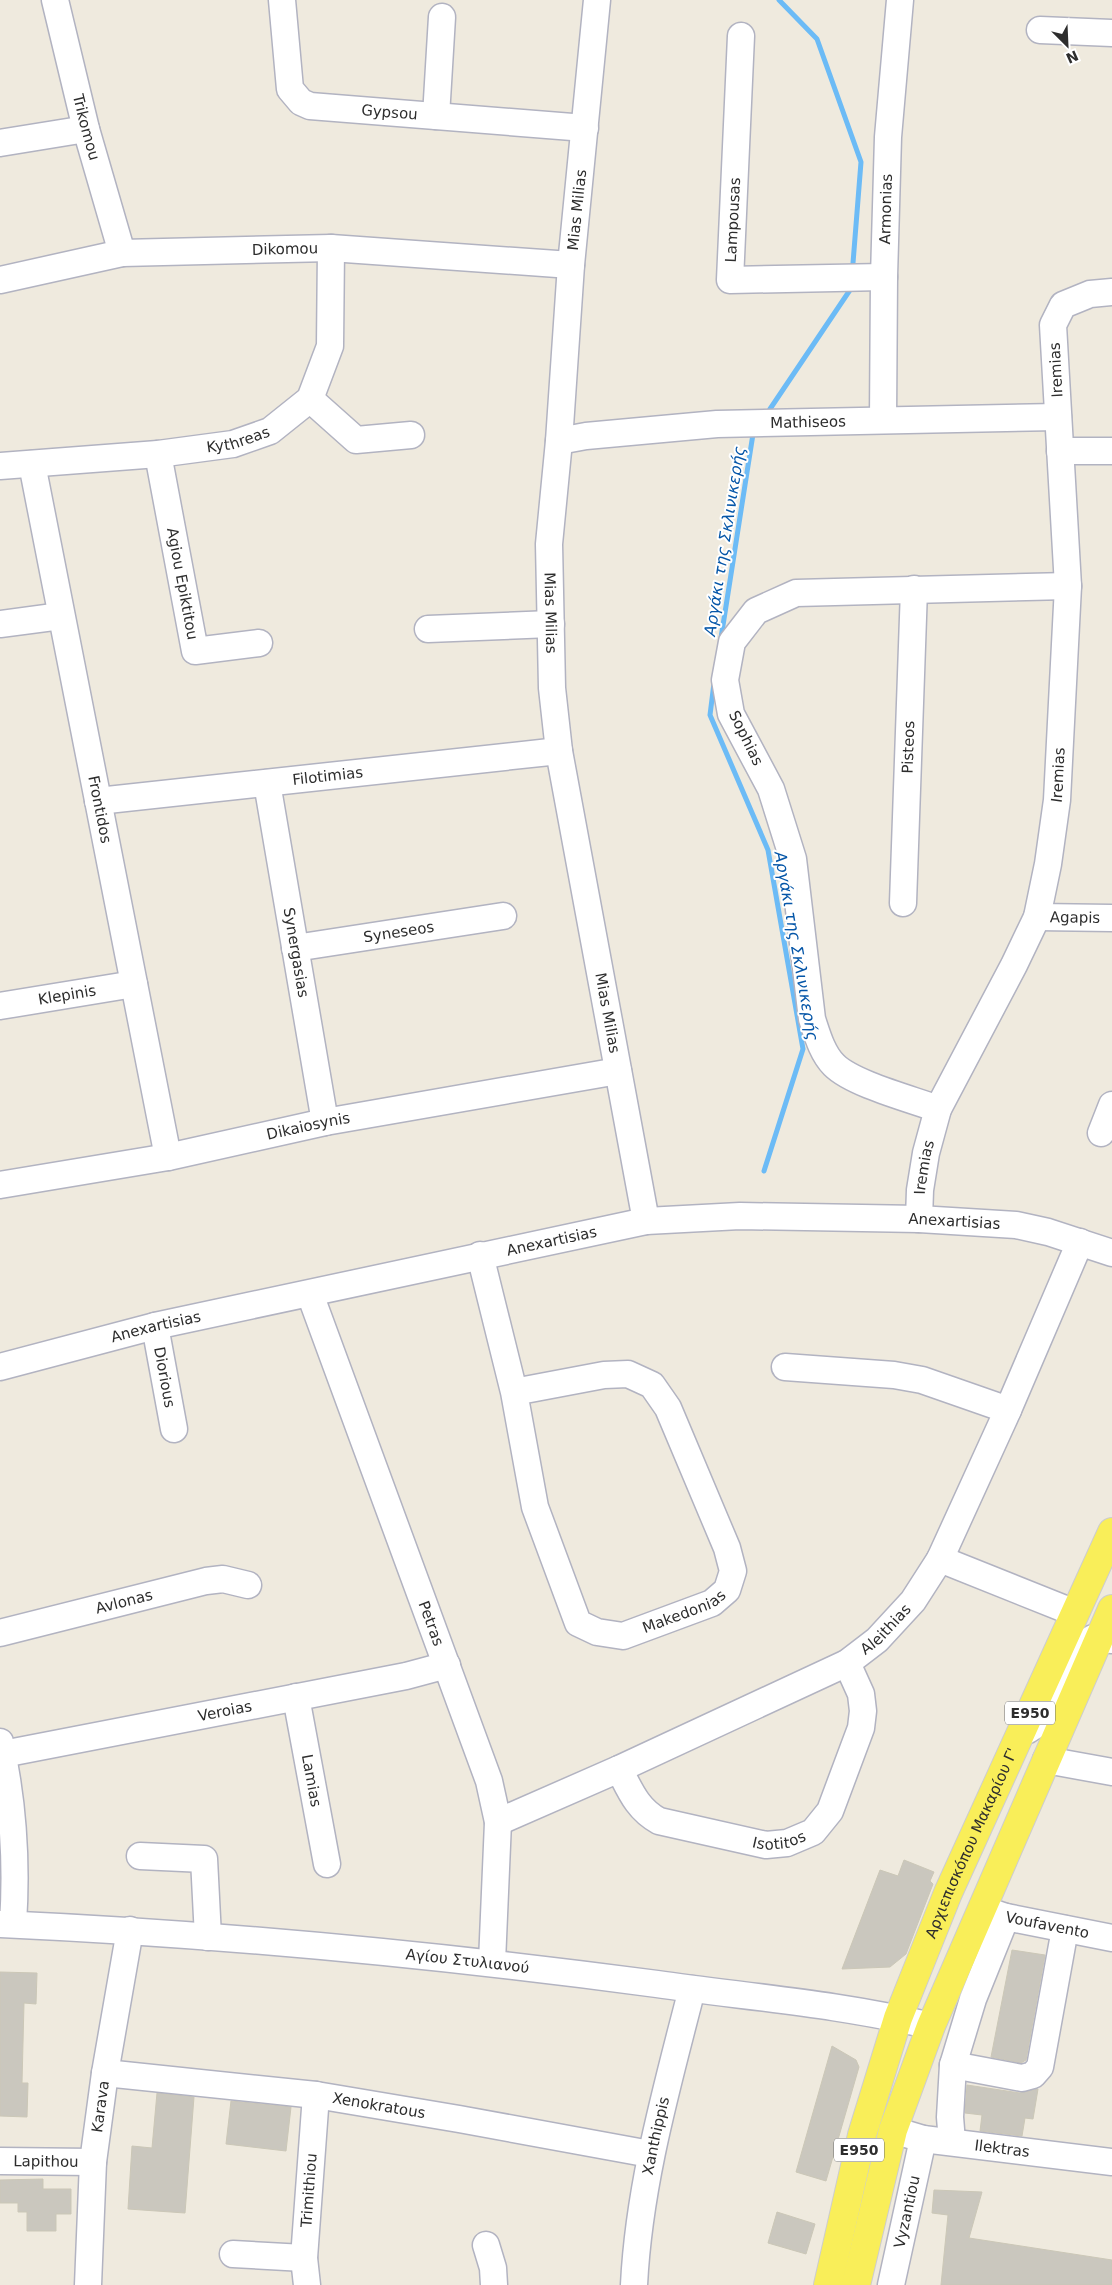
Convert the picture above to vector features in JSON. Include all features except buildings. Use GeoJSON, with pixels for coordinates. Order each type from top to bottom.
{"type":"FeatureCollection","features":[{"type":"Feature","properties":{"kind":"main road","name":"Αρχιεπισκόπου Μακαρίου Γ'"},"geometry":{"type":"LineString","coordinates":[[898,2018],[948,1893],[1112,1532]]}},
{"type":"Feature","properties":{"kind":"main road","name":"E950"},"geometry":{"type":"LineString","coordinates":[[857,2284],[893,2130],[931,2026],[994,1913],[1046,1760],[1106,1638],[1112,1609]]}},
{"type":"Feature","properties":{"kind":"main road","name":"E950"},"geometry":{"type":"LineString","coordinates":[[828,2285],[862,2135],[898,2018]]}},
{"type":"Feature","properties":{"kind":"street","name":"Trikomou"},"geometry":{"type":"LineString","coordinates":[[55,0],[86,129],[122,253]]}},
{"type":"Feature","properties":{"kind":"street","name":"Gypsou"},"geometry":{"type":"LineString","coordinates":[[282,0],[290,89],[301,102],[310,106],[585,128]]}},
{"type":"Feature","properties":{"kind":"street","name":"Mias Milias"},"geometry":{"type":"LineString","coordinates":[[597,0],[571,265],[559,441],[548,544],[552,688],[559,751],[646,1220]]}},
{"type":"Feature","properties":{"kind":"street","name":"Armonias"},"geometry":{"type":"LineString","coordinates":[[883,419],[884,277],[888,137],[900,0]]}},
{"type":"Feature","properties":{"kind":"street"},"geometry":{"type":"LineString","coordinates":[[436,116],[442,17]]}},
{"type":"Feature","properties":{"kind":"street"},"geometry":{"type":"LineString","coordinates":[[1040,30],[1112,33]]}},
{"type":"Feature","properties":{"kind":"street","name":"Lampousas"},"geometry":{"type":"LineString","coordinates":[[741,36],[730,280],[884,277]]}},
{"type":"Feature","properties":{"kind":"street"},"geometry":{"type":"LineString","coordinates":[[0,143],[86,129]]}},
{"type":"Feature","properties":{"kind":"street"},"geometry":{"type":"LineString","coordinates":[[331,248],[330,346],[310,399],[356,440],[411,434]]}},
{"type":"Feature","properties":{"kind":"street","name":"Dikomou"},"geometry":{"type":"LineString","coordinates":[[0,280],[122,253],[331,248],[571,265]]}},
{"type":"Feature","properties":{"kind":"street","name":"Iremias"},"geometry":{"type":"LineString","coordinates":[[919,1219],[920,1190],[926,1152],[938,1109],[1037,918],[1048,864],[1057,800],[1068,586],[1053,325],[1063,305],[1090,294],[1112,292]]}},
{"type":"Feature","properties":{"kind":"street","name":"Kythreas"},"geometry":{"type":"LineString","coordinates":[[0,466],[158,454],[233,444],[270,431],[310,399]]}},
{"type":"Feature","properties":{"kind":"street","name":"Mathiseos"},"geometry":{"type":"LineString","coordinates":[[559,441],[586,436],[688,426],[883,419],[1058,417]]}},
{"type":"Feature","properties":{"kind":"street"},"geometry":{"type":"LineString","coordinates":[[1060,451],[1112,451]]}},
{"type":"Feature","properties":{"kind":"street","name":"Agiou Epiktitou"},"geometry":{"type":"LineString","coordinates":[[158,454],[196,651],[259,643]]}},
{"type":"Feature","properties":{"kind":"street","name":"Frontidos"},"geometry":{"type":"LineString","coordinates":[[32,464],[168,1157]]}},
{"type":"Feature","properties":{"kind":"street","name":"Sophias"},"geometry":{"type":"LineString","coordinates":[[938,1109],[856,1079],[834,1065],[821,1044],[812,1019],[793,859],[771,789],[731,714],[726,680],[732,642],[756,611],[796,593],[1068,586]]}},
{"type":"Feature","properties":{"kind":"street","name":"Pisteos"},"geometry":{"type":"LineString","coordinates":[[903,903],[914,590]]}},
{"type":"Feature","properties":{"kind":"street"},"geometry":{"type":"LineString","coordinates":[[0,624],[61,616]]}},
{"type":"Feature","properties":{"kind":"street"},"geometry":{"type":"LineString","coordinates":[[428,629],[550,624]]}},
{"type":"Feature","properties":{"kind":"street","name":"Filotimias"},"geometry":{"type":"LineString","coordinates":[[98,801],[559,751]]}},
{"type":"Feature","properties":{"kind":"street","name":"Synergasias"},"geometry":{"type":"LineString","coordinates":[[267,783],[325,1122]]}},
{"type":"Feature","properties":{"kind":"street","name":"Syneseos"},"geometry":{"type":"LineString","coordinates":[[295,948],[503,916]]}},
{"type":"Feature","properties":{"kind":"street","name":"Agapis"},"geometry":{"type":"LineString","coordinates":[[1037,918],[1112,918]]}},
{"type":"Feature","properties":{"kind":"street","name":"Klepinis"},"geometry":{"type":"LineString","coordinates":[[0,1006],[134,984]]}},
{"type":"Feature","properties":{"kind":"street","name":"Dikaiosynis"},"geometry":{"type":"LineString","coordinates":[[0,1184],[168,1157],[325,1122],[618,1072]]}},
{"type":"Feature","properties":{"kind":"street"},"geometry":{"type":"LineString","coordinates":[[1101,1133],[1112,1104]]}},
{"type":"Feature","properties":{"kind":"street","name":"Anexartisias"},"geometry":{"type":"LineString","coordinates":[[0,1367],[155,1326],[646,1220],[740,1216],[919,1219],[1016,1224],[1112,1253]]}},
{"type":"Feature","properties":{"kind":"street","name":"Aleithias"},"geometry":{"type":"LineString","coordinates":[[498,1822],[619,1769],[847,1663],[877,1640],[913,1601],[940,1559],[1008,1410],[1080,1242]]}},
{"type":"Feature","properties":{"kind":"street","name":"Makedonias"},"geometry":{"type":"LineString","coordinates":[[480,1255],[514,1392],[535,1507],[578,1623],[597,1632],[623,1636],[712,1603],[728,1590],[733,1571],[727,1548],[668,1408],[652,1385],[628,1374],[604,1375],[514,1392]]}},
{"type":"Feature","properties":{"kind":"street","name":"Petras"},"geometry":{"type":"LineString","coordinates":[[310,1294],[489,1781],[498,1822],[492,1962]]}},
{"type":"Feature","properties":{"kind":"street","name":"Diorious"},"geometry":{"type":"LineString","coordinates":[[155,1326],[174,1429]]}},
{"type":"Feature","properties":{"kind":"street"},"geometry":{"type":"LineString","coordinates":[[785,1367],[922,1380],[1008,1410]]}},
{"type":"Feature","properties":{"kind":"street"},"geometry":{"type":"LineString","coordinates":[[940,1559],[1075,1613]]}},
{"type":"Feature","properties":{"kind":"street","name":"Avlonas"},"geometry":{"type":"LineString","coordinates":[[0,1633],[206,1581],[223,1579],[248,1585]]}},
{"type":"Feature","properties":{"kind":"street"},"geometry":{"type":"LineString","coordinates":[[1021,1733],[1031,1729],[1045,1717],[1077,1650],[1087,1641],[1106,1638]]}},
{"type":"Feature","properties":{"kind":"street","name":"Isotitos"},"geometry":{"type":"LineString","coordinates":[[619,1769],[635,1800],[646,1814],[659,1821],[766,1845],[800,1839],[813,1832],[830,1811],[861,1728],[863,1711],[861,1694],[847,1663]]}},
{"type":"Feature","properties":{"kind":"street","name":"Veroias"},"geometry":{"type":"LineString","coordinates":[[1,1748],[296,1697],[406,1676],[447,1665]]}},
{"type":"Feature","properties":{"kind":"street","name":"Lamias"},"geometry":{"type":"LineString","coordinates":[[296,1697],[327,1864]]}},
{"type":"Feature","properties":{"kind":"street"},"geometry":{"type":"LineString","coordinates":[[1,1748],[11,1803],[15,1896],[6,1924]]}},
{"type":"Feature","properties":{"kind":"street"},"geometry":{"type":"LineString","coordinates":[[1046,1760],[1112,1772]]}},
{"type":"Feature","properties":{"kind":"street"},"geometry":{"type":"LineString","coordinates":[[140,1856],[204,1859],[208,1937]]}},
{"type":"Feature","properties":{"kind":"street"},"geometry":{"type":"LineString","coordinates":[[952,2142],[950,2117],[953,2064],[973,1999],[994,1913]]}},
{"type":"Feature","properties":{"kind":"street","name":"Voufavento"},"geometry":{"type":"LineString","coordinates":[[994,1913],[1112,1938]]}},
{"type":"Feature","properties":{"kind":"street","name":"Αγίου Στυλιανού"},"geometry":{"type":"LineString","coordinates":[[6,1924],[130,1930],[492,1962],[824,2005],[931,2026]]}},
{"type":"Feature","properties":{"kind":"street"},"geometry":{"type":"LineString","coordinates":[[953,2064],[1022,2078],[1032,2075],[1040,2067],[1065,1929]]}},
{"type":"Feature","properties":{"kind":"street","name":"Karava"},"geometry":{"type":"LineString","coordinates":[[88,2285],[92,2162],[105,2073],[130,1930]]}},
{"type":"Feature","properties":{"kind":"street","name":"Xanthippis"},"geometry":{"type":"LineString","coordinates":[[634,2285],[635,2255],[650,2154],[692,1989]]}},
{"type":"Feature","properties":{"kind":"street","name":"Xenokratous"},"geometry":{"type":"LineString","coordinates":[[105,2073],[316,2096],[459,2119],[650,2154]]}},
{"type":"Feature","properties":{"kind":"street","name":"Trimithiou"},"geometry":{"type":"LineString","coordinates":[[307,2285],[304,2258],[316,2096]]}},
{"type":"Feature","properties":{"kind":"street","name":"Ilektras"},"geometry":{"type":"LineString","coordinates":[[893,2130],[923,2139],[1112,2162]]}},
{"type":"Feature","properties":{"kind":"street","name":"Vyzantiou"},"geometry":{"type":"LineString","coordinates":[[891,2285],[923,2139]]}},
{"type":"Feature","properties":{"kind":"street","name":"Lapithou"},"geometry":{"type":"LineString","coordinates":[[0,2161],[92,2162]]}},
{"type":"Feature","properties":{"kind":"street"},"geometry":{"type":"LineString","coordinates":[[486,2245],[493,2268],[494,2285]]}},
{"type":"Feature","properties":{"kind":"street"},"geometry":{"type":"LineString","coordinates":[[233,2254],[304,2258]]}},
{"type":"Feature","properties":{"kind":"waterway","name":"Αργάκι της Σκλινικερής"},"geometry":{"type":"LineString","coordinates":[[779,0],[817,39],[861,162],[853,263]]}},
{"type":"Feature","properties":{"kind":"waterway","name":"Αργάκι της Σκλινικερής"},"geometry":{"type":"LineString","coordinates":[[770,409],[852,287]]}},
{"type":"Feature","properties":{"kind":"waterway","name":"Αργάκι της Σκλινικερής"},"geometry":{"type":"LineString","coordinates":[[721,638],[753,434]]}},
{"type":"Feature","properties":{"kind":"waterway","name":"Αργάκι της Σκλινικερής"},"geometry":{"type":"LineString","coordinates":[[714,683],[710,715],[768,850],[803,1049],[764,1171]]}}]}
